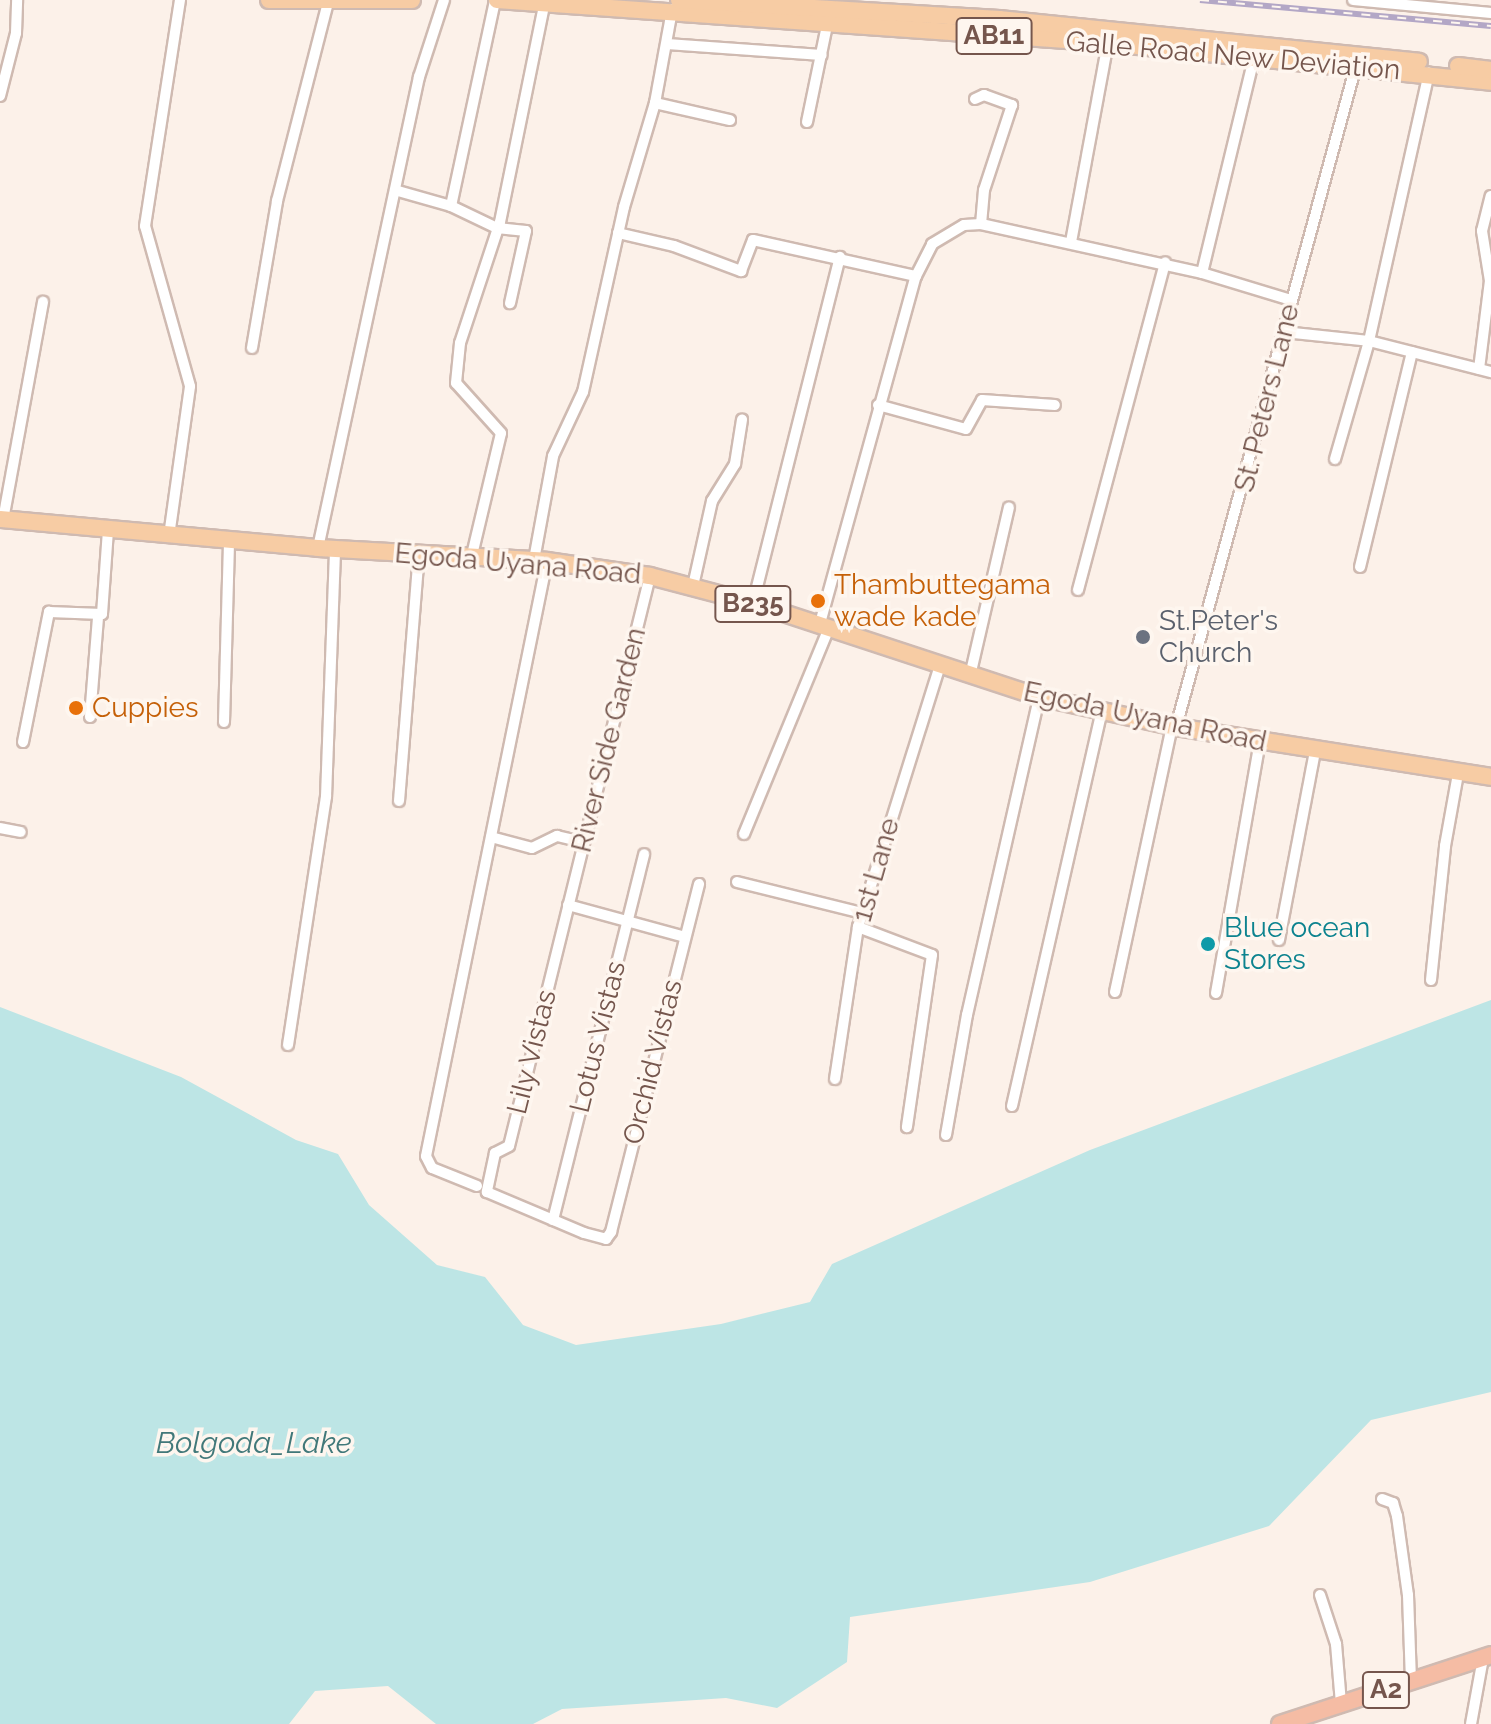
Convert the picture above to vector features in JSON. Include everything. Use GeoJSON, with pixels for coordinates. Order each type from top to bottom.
{"type":"FeatureCollection","features":[{"type":"Feature","properties":{"kind":"highway","name":"A2"},"geometry":{"type":"LineString","coordinates":[[1280,1724],[1487,1657]]}},
{"type":"Feature","properties":{"kind":"main road"},"geometry":{"type":"LineString","coordinates":[[269,0],[412,0]]}},
{"type":"Feature","properties":{"kind":"main road","name":"Galle Road New Deviation"},"geometry":{"type":"LineString","coordinates":[[496,0],[544,5],[675,4],[999,19],[1491,70]]}},
{"type":"Feature","properties":{"kind":"main road","name":"Galle Road New Deviation"},"geometry":{"type":"LineString","coordinates":[[675,4],[827,25],[1108,43],[1253,62],[1429,73],[1491,82]]}},
{"type":"Feature","properties":{"kind":"main road","name":"Egoda Uyana Road"},"geometry":{"type":"LineString","coordinates":[[2,520],[326,549],[541,560],[650,576],[753,603],[1039,697],[1174,727],[1315,752],[1491,777]]}},
{"type":"Feature","properties":{"kind":"street"},"geometry":{"type":"LineString","coordinates":[[0,96],[16,33],[17,0]]}},
{"type":"Feature","properties":{"kind":"street"},"geometry":{"type":"LineString","coordinates":[[169,536],[190,386],[145,226],[180,0]]}},
{"type":"Feature","properties":{"kind":"street"},"geometry":{"type":"LineString","coordinates":[[288,1045],[326,797],[326,549],[419,77],[444,0]]}},
{"type":"Feature","properties":{"kind":"street"},"geometry":{"type":"LineString","coordinates":[[451,206],[496,0]]}},
{"type":"Feature","properties":{"kind":"street"},"geometry":{"type":"LineString","coordinates":[[1353,0],[1491,13]]}},
{"type":"Feature","properties":{"kind":"street"},"geometry":{"type":"LineString","coordinates":[[252,348],[277,201],[328,2]]}},
{"type":"Feature","properties":{"kind":"street"},"geometry":{"type":"LineString","coordinates":[[553,1220],[432,1168],[426,1156],[491,837],[541,560],[553,456],[583,392],[618,233],[655,103],[675,4]]}},
{"type":"Feature","properties":{"kind":"street"},"geometry":{"type":"LineString","coordinates":[[472,555],[501,433],[456,383],[460,343],[497,228],[544,5]]}},
{"type":"Feature","properties":{"kind":"street"},"geometry":{"type":"LineString","coordinates":[[807,122],[827,25]]}},
{"type":"Feature","properties":{"kind":"street"},"geometry":{"type":"LineString","coordinates":[[1071,242],[1108,43]]}},
{"type":"Feature","properties":{"kind":"street"},"geometry":{"type":"LineString","coordinates":[[667,44],[822,55]]}},
{"type":"Feature","properties":{"kind":"street"},"geometry":{"type":"LineString","coordinates":[[1202,273],[1253,62]]}},
{"type":"Feature","properties":{"kind":"street","name":"St. Peters Lane"},"geometry":{"type":"LineString","coordinates":[[1115,992],[1174,727],[1355,69]]}},
{"type":"Feature","properties":{"kind":"street"},"geometry":{"type":"LineString","coordinates":[[1335,459],[1369,341],[1429,73]]}},
{"type":"Feature","properties":{"kind":"street"},"geometry":{"type":"LineString","coordinates":[[975,99],[984,95],[1012,105],[984,190],[981,224]]}},
{"type":"Feature","properties":{"kind":"street"},"geometry":{"type":"LineString","coordinates":[[655,103],[730,120]]}},
{"type":"Feature","properties":{"kind":"street"},"geometry":{"type":"LineString","coordinates":[[398,191],[451,206],[497,228],[526,231],[510,303]]}},
{"type":"Feature","properties":{"kind":"street"},"geometry":{"type":"LineString","coordinates":[[1284,332],[1369,341],[1485,370],[1490,281],[1482,231],[1491,196]]}},
{"type":"Feature","properties":{"kind":"street"},"geometry":{"type":"LineString","coordinates":[[744,834],[823,628],[878,405],[916,276],[932,244],[964,225],[981,224],[1165,262],[1291,300]]}},
{"type":"Feature","properties":{"kind":"street"},"geometry":{"type":"LineString","coordinates":[[618,233],[674,246],[741,271],[753,240],[916,276]]}},
{"type":"Feature","properties":{"kind":"street"},"geometry":{"type":"LineString","coordinates":[[753,603],[840,257]]}},
{"type":"Feature","properties":{"kind":"street"},"geometry":{"type":"LineString","coordinates":[[1078,590],[1165,262]]}},
{"type":"Feature","properties":{"kind":"street"},"geometry":{"type":"LineString","coordinates":[[2,520],[43,302]]}},
{"type":"Feature","properties":{"kind":"street"},"geometry":{"type":"LineString","coordinates":[[1360,567],[1412,352]]}},
{"type":"Feature","properties":{"kind":"street"},"geometry":{"type":"LineString","coordinates":[[878,405],[966,429],[977,405],[987,398],[1055,405]]}},
{"type":"Feature","properties":{"kind":"street"},"geometry":{"type":"LineString","coordinates":[[693,586],[712,501],[735,464],[742,420]]}},
{"type":"Feature","properties":{"kind":"street"},"geometry":{"type":"LineString","coordinates":[[970,676],[1009,507]]}},
{"type":"Feature","properties":{"kind":"street"},"geometry":{"type":"LineString","coordinates":[[90,717],[108,530]]}},
{"type":"Feature","properties":{"kind":"street"},"geometry":{"type":"LineString","coordinates":[[224,722],[229,541]]}},
{"type":"Feature","properties":{"kind":"street"},"geometry":{"type":"LineString","coordinates":[[399,801],[419,553]]}},
{"type":"Feature","properties":{"kind":"street","name":"River Side Garden"},"geometry":{"type":"LineString","coordinates":[[568,905],[650,576]]}},
{"type":"Feature","properties":{"kind":"street"},"geometry":{"type":"LineString","coordinates":[[23,742],[49,612],[98,617]]}},
{"type":"Feature","properties":{"kind":"street","name":"1st Lane"},"geometry":{"type":"LineString","coordinates":[[835,1079],[858,927],[940,666]]}},
{"type":"Feature","properties":{"kind":"street"},"geometry":{"type":"LineString","coordinates":[[946,1135],[967,1015],[1039,697]]}},
{"type":"Feature","properties":{"kind":"street"},"geometry":{"type":"LineString","coordinates":[[1012,1106],[1102,710]]}},
{"type":"Feature","properties":{"kind":"street"},"geometry":{"type":"LineString","coordinates":[[1216,993],[1260,742]]}},
{"type":"Feature","properties":{"kind":"street"},"geometry":{"type":"LineString","coordinates":[[1279,940],[1315,752]]}},
{"type":"Feature","properties":{"kind":"street"},"geometry":{"type":"LineString","coordinates":[[1431,980],[1445,846],[1458,774]]}},
{"type":"Feature","properties":{"kind":"street"},"geometry":{"type":"LineString","coordinates":[[0,828],[21,832]]}},
{"type":"Feature","properties":{"kind":"street"},"geometry":{"type":"LineString","coordinates":[[491,837],[532,848],[557,836],[584,842]]}},
{"type":"Feature","properties":{"kind":"street","name":"Lotus Vistas"},"geometry":{"type":"LineString","coordinates":[[553,1220],[644,854]]}},
{"type":"Feature","properties":{"kind":"street"},"geometry":{"type":"LineString","coordinates":[[737,882],[862,913]]}},
{"type":"Feature","properties":{"kind":"street","name":"Orchid Vistas"},"geometry":{"type":"LineString","coordinates":[[553,1220],[606,1239],[699,884]]}},
{"type":"Feature","properties":{"kind":"street"},"geometry":{"type":"LineString","coordinates":[[568,905],[685,937]]}},
{"type":"Feature","properties":{"kind":"street","name":"Lily Vistas"},"geometry":{"type":"LineString","coordinates":[[482,1189],[495,1153],[509,1146],[568,905]]}},
{"type":"Feature","properties":{"kind":"street"},"geometry":{"type":"LineString","coordinates":[[858,927],[932,955],[907,1127]]}},
{"type":"Feature","properties":{"kind":"street"},"geometry":{"type":"LineString","coordinates":[[1382,1499],[1393,1503],[1397,1516],[1408,1595],[1411,1683]]}},
{"type":"Feature","properties":{"kind":"street"},"geometry":{"type":"LineString","coordinates":[[1320,1595],[1336,1644],[1341,1704]]}},
{"type":"Feature","properties":{"kind":"street"},"geometry":{"type":"LineString","coordinates":[[1471,1724],[1487,1657]]}},
{"type":"Feature","properties":{"kind":"water","name":"Bolgoda_Lake"},"geometry":{"type":"Polygon","coordinates":[[[1491,1000],[1491,1392],[1371,1420],[1269,1526],[1090,1582],[850,1617],[847,1662],[777,1708],[726,1698],[562,1709],[533,1724],[436,1724],[388,1686],[315,1691],[289,1724],[0,1724],[0,1007],[181,1077],[296,1140],[338,1154],[369,1205],[437,1265],[485,1277],[523,1325],[576,1345],[721,1324],[810,1302],[832,1264],[1090,1150],[1491,1000]]]}},
{"type":"Feature","properties":{"kind":"railway"},"geometry":{"type":"LineString","coordinates":[[1200,0],[1491,26]]}},
{"type":"Feature","properties":{"kind":"place","name":"Thambuttegama wade kade"},"geometry":{"type":"Point","coordinates":[818,601]}},
{"type":"Feature","properties":{"kind":"place","name":"St.Peter's Church"},"geometry":{"type":"Point","coordinates":[1143,637]}},
{"type":"Feature","properties":{"kind":"place","name":"Cuppies"},"geometry":{"type":"Point","coordinates":[76,708]}},
{"type":"Feature","properties":{"kind":"place","name":"Blue ocean Stores"},"geometry":{"type":"Point","coordinates":[1208,944]}}]}
